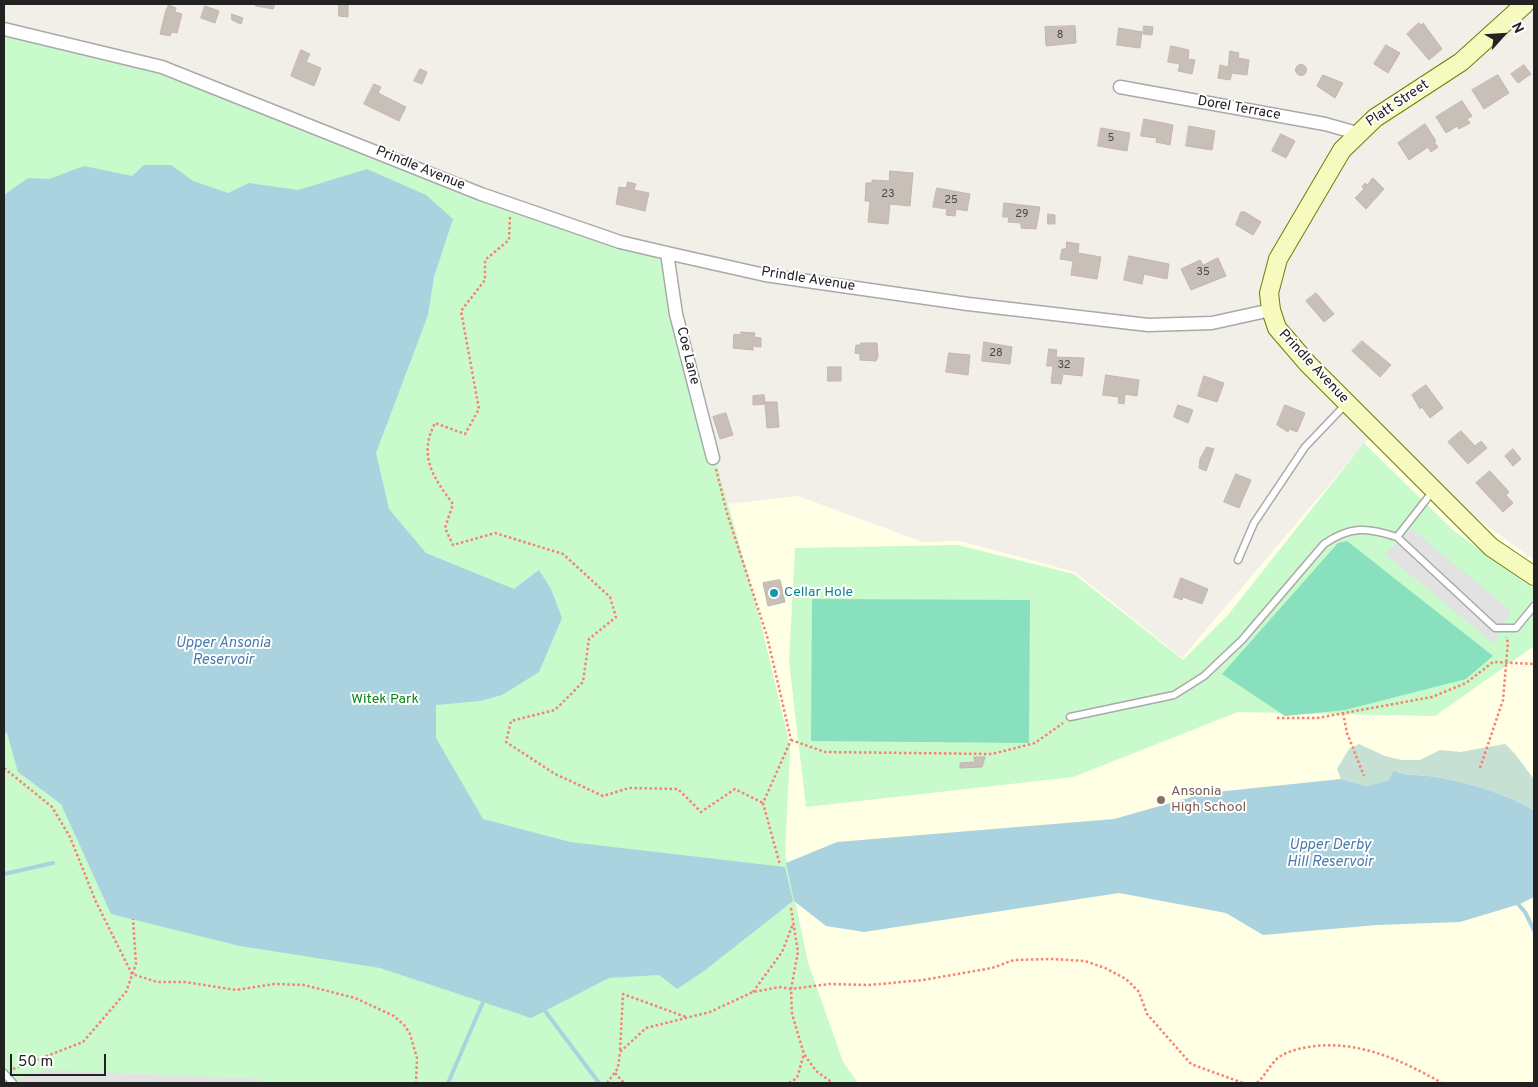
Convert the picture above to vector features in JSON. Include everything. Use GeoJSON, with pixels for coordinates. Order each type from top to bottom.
{"type":"FeatureCollection","features":[{"type":"Feature","properties":{"kind":"main road","name":"Platt Street"},"geometry":{"type":"LineString","coordinates":[[1270,310],[1269,293],[1278,259],[1342,150],[1357,133],[1375,118],[1461,62],[1525,4]]}},
{"type":"Feature","properties":{"kind":"main road","name":"Prindle Avenue"},"geometry":{"type":"LineString","coordinates":[[1270,310],[1277,328],[1285,339],[1347,403],[1491,547],[1534,576]]}},
{"type":"Feature","properties":{"kind":"street","name":"Prindle Avenue"},"geometry":{"type":"LineString","coordinates":[[4,29],[162,67],[510,204],[620,242],[667,253],[783,277],[968,304],[1148,325],[1212,324],[1270,310]]}},
{"type":"Feature","properties":{"kind":"street","name":"Dorel Terrace"},"geometry":{"type":"LineString","coordinates":[[1120,87],[1325,124],[1357,133]]}},
{"type":"Feature","properties":{"kind":"street","name":"Coe Lane"},"geometry":{"type":"LineString","coordinates":[[667,253],[676,314],[713,458]]}},
{"type":"Feature","properties":{"kind":"lane"},"geometry":{"type":"LineString","coordinates":[[1238,560],[1254,523],[1305,447],[1347,403]]}},
{"type":"Feature","properties":{"kind":"lane"},"geometry":{"type":"LineString","coordinates":[[1397,537],[1434,490]]}},
{"type":"Feature","properties":{"kind":"lane"},"geometry":{"type":"LineString","coordinates":[[1070,717],[1174,695],[1204,676],[1242,640],[1324,544],[1340,533],[1359,528],[1397,537],[1495,628],[1516,628],[1534,606]]}},
{"type":"Feature","properties":{"kind":"lane"},"geometry":{"type":"LineString","coordinates":[[4,1073],[13,1083]]}},
{"type":"Feature","properties":{"kind":"path"},"geometry":{"type":"LineString","coordinates":[[510,204],[510,240],[485,260],[484,280],[461,310],[479,409],[465,434],[435,423],[427,439],[432,476],[453,504],[445,528],[453,545],[495,533],[563,554],[610,597],[616,617],[589,639],[583,682],[555,710],[512,721],[506,742],[555,774],[603,796],[630,788],[678,790],[701,812],[735,789],[763,803]]}},
{"type":"Feature","properties":{"kind":"path"},"geometry":{"type":"LineString","coordinates":[[713,458],[726,513],[766,636],[791,740],[763,803],[780,865]]}},
{"type":"Feature","properties":{"kind":"path"},"geometry":{"type":"LineString","coordinates":[[1480,768],[1503,700],[1508,642]]}},
{"type":"Feature","properties":{"kind":"path"},"geometry":{"type":"LineString","coordinates":[[1277,718],[1317,718],[1432,697],[1466,683],[1493,662],[1534,664]]}},
{"type":"Feature","properties":{"kind":"path"},"geometry":{"type":"LineString","coordinates":[[1343,713],[1347,732],[1364,776]]}},
{"type":"Feature","properties":{"kind":"path"},"geometry":{"type":"LineString","coordinates":[[791,740],[824,752],[992,754],[1035,743],[1070,717]]}},
{"type":"Feature","properties":{"kind":"path"},"geometry":{"type":"LineString","coordinates":[[4,768],[52,807],[70,837],[96,902],[132,974],[157,982],[185,982],[236,990],[274,984],[304,985],[333,994],[355,998],[394,1016],[405,1026],[410,1034],[417,1058],[416,1083]]}},
{"type":"Feature","properties":{"kind":"path"},"geometry":{"type":"LineString","coordinates":[[753,992],[782,952],[793,926],[791,908],[798,952],[791,988],[792,1014],[804,1054],[816,1071],[833,1083]]}},
{"type":"Feature","properties":{"kind":"path"},"geometry":{"type":"LineString","coordinates":[[4,1073],[83,1042],[126,992],[136,964],[133,919]]}},
{"type":"Feature","properties":{"kind":"path"},"geometry":{"type":"LineString","coordinates":[[620,1052],[646,1028],[710,1012],[753,992],[780,987],[791,988],[829,984],[869,985],[923,980],[992,968],[1014,960],[1085,960],[1126,979],[1139,992],[1147,1014],[1191,1064],[1243,1083]]}},
{"type":"Feature","properties":{"kind":"path"},"geometry":{"type":"LineString","coordinates":[[607,1083],[618,1068],[623,994],[687,1018]]}},
{"type":"Feature","properties":{"kind":"path"},"geometry":{"type":"LineString","coordinates":[[1257,1083],[1280,1057],[1293,1050],[1317,1046],[1345,1046],[1372,1050],[1405,1063],[1442,1083]]}},
{"type":"Feature","properties":{"kind":"path"},"geometry":{"type":"LineString","coordinates":[[789,1083],[797,1078],[804,1054]]}},
{"type":"Feature","properties":{"kind":"path"},"geometry":{"type":"LineString","coordinates":[[615,1072],[624,1083]]}},
{"type":"Feature","properties":{"kind":"shaded area","name":"Ansonia High School"},"geometry":{"type":"Polygon","coordinates":[[[1368,439],[1534,560],[1534,1083],[858,1083],[843,1062],[808,963],[785,853],[790,746],[759,615],[728,504],[798,496],[923,542],[960,541],[1075,572],[1182,658],[1368,439]]]}},
{"type":"Feature","properties":{"kind":"shaded area"},"geometry":{"type":"Polygon","coordinates":[[[1412,529],[1511,611],[1494,644],[1385,554],[1412,529]]]}},
{"type":"Feature","properties":{"kind":"shaded area"},"geometry":{"type":"Polygon","coordinates":[[[1359,744],[1385,756],[1401,760],[1420,760],[1440,750],[1460,752],[1505,744],[1517,756],[1534,779],[1534,811],[1512,799],[1461,782],[1405,774],[1395,770],[1389,780],[1367,786],[1341,779],[1337,769],[1349,749],[1359,744]]]}},
{"type":"Feature","properties":{"kind":"shaded area"},"geometry":{"type":"Polygon","coordinates":[[[45,1070],[261,1079],[264,1083],[5,1083],[45,1070]]]}},
{"type":"Feature","properties":{"kind":"green space","name":"Witek Park"},"geometry":{"type":"Polygon","coordinates":[[[4,35],[140,64],[663,256],[674,311],[759,615],[790,746],[785,853],[808,963],[843,1062],[858,1083],[4,1083],[4,35]]]}},
{"type":"Feature","properties":{"kind":"green space"},"geometry":{"type":"Polygon","coordinates":[[[1364,443],[1454,531],[1528,585],[1534,587],[1534,646],[1435,716],[1238,712],[1073,777],[806,807],[789,662],[795,548],[958,545],[1074,574],[1183,660],[1228,615],[1364,443]]]}},
{"type":"Feature","properties":{"kind":"green space"},"geometry":{"type":"Polygon","coordinates":[[[1347,541],[1493,656],[1466,679],[1345,710],[1285,716],[1222,674],[1338,543],[1347,541]]]}},
{"type":"Feature","properties":{"kind":"green space"},"geometry":{"type":"Polygon","coordinates":[[[812,599],[1030,600],[1029,743],[811,741],[812,599]]]}},
{"type":"Feature","properties":{"kind":"water","name":"Upper Ansonia Reservoir"},"geometry":{"type":"Polygon","coordinates":[[[144,165],[171,165],[193,181],[228,193],[249,183],[298,190],[367,169],[426,195],[453,219],[434,277],[428,315],[376,453],[389,509],[426,553],[514,589],[539,570],[551,589],[562,618],[539,672],[502,695],[480,701],[436,705],[436,738],[483,819],[570,842],[785,867],[793,901],[704,971],[677,989],[659,975],[609,978],[531,1018],[380,968],[240,946],[111,914],[61,804],[18,772],[7,733],[4,732],[4,195],[28,178],[49,179],[84,166],[132,176],[144,165]]]}},
{"type":"Feature","properties":{"kind":"water","name":"Upper Derby Hill Reservoir"},"geometry":{"type":"Polygon","coordinates":[[[1394,770],[1404,774],[1461,782],[1512,799],[1534,811],[1534,897],[1520,904],[1460,922],[1377,925],[1263,935],[1226,913],[1119,893],[864,932],[826,926],[794,901],[786,863],[837,842],[1114,819],[1206,793],[1341,779],[1367,786],[1389,780],[1394,770]]]}},
{"type":"Feature","properties":{"kind":"building"},"geometry":{"type":"Polygon","coordinates":[[[256,4],[275,4],[273,9],[256,6],[256,4]]]}},
{"type":"Feature","properties":{"kind":"building"},"geometry":{"type":"Polygon","coordinates":[[[339,4],[348,4],[348,17],[339,16],[339,4]]]}},
{"type":"Feature","properties":{"kind":"building"},"geometry":{"type":"Polygon","coordinates":[[[169,5],[176,8],[175,12],[182,14],[177,33],[172,32],[170,36],[160,34],[169,5]]]}},
{"type":"Feature","properties":{"kind":"building"},"geometry":{"type":"Polygon","coordinates":[[[205,6],[219,11],[215,23],[201,18],[205,6]]]}},
{"type":"Feature","properties":{"kind":"building"},"geometry":{"type":"Polygon","coordinates":[[[232,14],[243,18],[241,24],[232,20],[232,14]]]}},
{"type":"Feature","properties":{"kind":"building"},"geometry":{"type":"Polygon","coordinates":[[[1419,23],[1421,25],[1423,23],[1442,49],[1429,60],[1407,34],[1419,23]]]}},
{"type":"Feature","properties":{"kind":"building"},"geometry":{"type":"Polygon","coordinates":[[[1075,26],[1076,43],[1046,46],[1045,27],[1075,26]]]}},
{"type":"Feature","properties":{"kind":"building"},"geometry":{"type":"Polygon","coordinates":[[[1144,26],[1153,27],[1152,35],[1143,34],[1144,26]]]}},
{"type":"Feature","properties":{"kind":"building"},"geometry":{"type":"Polygon","coordinates":[[[1119,28],[1142,32],[1140,48],[1117,45],[1119,28]]]}},
{"type":"Feature","properties":{"kind":"building"},"geometry":{"type":"Polygon","coordinates":[[[1386,45],[1400,53],[1388,73],[1374,64],[1386,45]]]}},
{"type":"Feature","properties":{"kind":"building"},"geometry":{"type":"Polygon","coordinates":[[[1171,46],[1189,50],[1188,59],[1195,60],[1192,74],[1178,71],[1180,64],[1168,62],[1171,46]]]}},
{"type":"Feature","properties":{"kind":"building"},"geometry":{"type":"Polygon","coordinates":[[[301,50],[310,54],[306,62],[321,68],[314,86],[291,76],[301,50]]]}},
{"type":"Feature","properties":{"kind":"building"},"geometry":{"type":"Polygon","coordinates":[[[1230,51],[1239,53],[1238,58],[1249,60],[1247,75],[1232,73],[1230,80],[1218,78],[1220,65],[1228,67],[1230,51]]]}},
{"type":"Feature","properties":{"kind":"building"},"geometry":{"type":"Polygon","coordinates":[[[1301,64],[1307,70],[1301,76],[1295,70],[1301,64]]]}},
{"type":"Feature","properties":{"kind":"building"},"geometry":{"type":"Polygon","coordinates":[[[1524,65],[1531,74],[1518,83],[1511,74],[1524,65]]]}},
{"type":"Feature","properties":{"kind":"building"},"geometry":{"type":"Polygon","coordinates":[[[420,69],[427,72],[422,84],[414,81],[420,69]]]}},
{"type":"Feature","properties":{"kind":"building"},"geometry":{"type":"Polygon","coordinates":[[[1323,75],[1343,83],[1335,98],[1317,86],[1323,75]]]}},
{"type":"Feature","properties":{"kind":"building"},"geometry":{"type":"Polygon","coordinates":[[[1498,75],[1509,93],[1484,109],[1472,90],[1498,75]]]}},
{"type":"Feature","properties":{"kind":"building"},"geometry":{"type":"Polygon","coordinates":[[[374,84],[381,87],[378,93],[406,107],[399,121],[364,104],[374,84]]]}},
{"type":"Feature","properties":{"kind":"building"},"geometry":{"type":"Polygon","coordinates":[[[1462,101],[1472,116],[1467,119],[1470,123],[1459,129],[1457,126],[1446,133],[1436,117],[1462,101]]]}},
{"type":"Feature","properties":{"kind":"building"},"geometry":{"type":"Polygon","coordinates":[[[1144,119],[1173,125],[1170,145],[1156,142],[1157,138],[1141,136],[1144,119]]]}},
{"type":"Feature","properties":{"kind":"building"},"geometry":{"type":"Polygon","coordinates":[[[1425,124],[1438,147],[1431,152],[1428,147],[1409,160],[1398,143],[1425,124]]]}},
{"type":"Feature","properties":{"kind":"building"},"geometry":{"type":"Polygon","coordinates":[[[1189,126],[1215,131],[1212,150],[1186,146],[1189,126]]]}},
{"type":"Feature","properties":{"kind":"building"},"geometry":{"type":"Polygon","coordinates":[[[1101,128],[1130,133],[1127,151],[1098,146],[1101,128]]]}},
{"type":"Feature","properties":{"kind":"building"},"geometry":{"type":"Polygon","coordinates":[[[1281,134],[1295,141],[1286,158],[1272,151],[1281,134]]]}},
{"type":"Feature","properties":{"kind":"building"},"geometry":{"type":"Polygon","coordinates":[[[890,171],[913,173],[910,206],[890,204],[888,224],[868,222],[870,201],[865,201],[866,183],[872,183],[872,180],[889,181],[890,171]]]}},
{"type":"Feature","properties":{"kind":"building"},"geometry":{"type":"Polygon","coordinates":[[[1373,178],[1384,189],[1366,209],[1355,198],[1364,189],[1362,187],[1365,183],[1367,185],[1373,178]]]}},
{"type":"Feature","properties":{"kind":"building"},"geometry":{"type":"Polygon","coordinates":[[[628,182],[636,184],[634,190],[649,193],[645,211],[616,204],[619,187],[626,188],[628,182]]]}},
{"type":"Feature","properties":{"kind":"building"},"geometry":{"type":"Polygon","coordinates":[[[937,188],[970,194],[967,211],[956,209],[955,216],[946,215],[947,209],[933,207],[937,188]]]}},
{"type":"Feature","properties":{"kind":"building"},"geometry":{"type":"Polygon","coordinates":[[[1004,203],[1040,207],[1036,229],[1021,228],[1021,223],[1008,222],[1009,217],[1003,217],[1004,203]]]}},
{"type":"Feature","properties":{"kind":"building"},"geometry":{"type":"Polygon","coordinates":[[[1241,212],[1245,212],[1261,222],[1253,235],[1236,225],[1241,212]]]}},
{"type":"Feature","properties":{"kind":"building"},"geometry":{"type":"Polygon","coordinates":[[[1048,214],[1055,215],[1055,224],[1048,224],[1048,214]]]}},
{"type":"Feature","properties":{"kind":"building"},"geometry":{"type":"Polygon","coordinates":[[[1067,242],[1079,244],[1078,253],[1101,257],[1097,279],[1071,275],[1073,261],[1060,259],[1062,249],[1066,249],[1067,242]]]}},
{"type":"Feature","properties":{"kind":"building"},"geometry":{"type":"Polygon","coordinates":[[[1129,256],[1169,264],[1167,279],[1144,274],[1142,284],[1124,280],[1129,256]]]}},
{"type":"Feature","properties":{"kind":"building"},"geometry":{"type":"Polygon","coordinates":[[[1218,258],[1226,276],[1191,290],[1181,269],[1200,260],[1203,265],[1218,258]]]}},
{"type":"Feature","properties":{"kind":"building"},"geometry":{"type":"Polygon","coordinates":[[[1316,293],[1334,314],[1324,322],[1306,301],[1316,293]]]}},
{"type":"Feature","properties":{"kind":"building"},"geometry":{"type":"Polygon","coordinates":[[[741,332],[755,333],[754,337],[761,338],[761,347],[753,346],[753,350],[733,348],[734,334],[741,335],[741,332]]]}},
{"type":"Feature","properties":{"kind":"building"},"geometry":{"type":"Polygon","coordinates":[[[1362,341],[1391,365],[1380,377],[1352,351],[1362,341]]]}},
{"type":"Feature","properties":{"kind":"building"},"geometry":{"type":"Polygon","coordinates":[[[984,342],[1012,347],[1010,364],[982,361],[984,342]]]}},
{"type":"Feature","properties":{"kind":"building"},"geometry":{"type":"Polygon","coordinates":[[[861,343],[877,343],[878,357],[876,361],[860,360],[860,354],[855,353],[856,345],[861,345],[861,343]]]}},
{"type":"Feature","properties":{"kind":"building"},"geometry":{"type":"Polygon","coordinates":[[[1049,349],[1057,350],[1056,357],[1084,358],[1082,376],[1063,374],[1061,384],[1051,383],[1053,366],[1047,366],[1049,349]]]}},
{"type":"Feature","properties":{"kind":"building"},"geometry":{"type":"Polygon","coordinates":[[[949,353],[970,355],[968,375],[946,372],[949,353]]]}},
{"type":"Feature","properties":{"kind":"building"},"geometry":{"type":"Polygon","coordinates":[[[828,367],[841,367],[841,381],[828,381],[828,367]]]}},
{"type":"Feature","properties":{"kind":"building"},"geometry":{"type":"Polygon","coordinates":[[[1106,375],[1139,380],[1137,396],[1125,394],[1124,404],[1118,403],[1119,397],[1103,395],[1106,375]]]}},
{"type":"Feature","properties":{"kind":"building"},"geometry":{"type":"Polygon","coordinates":[[[1204,376],[1224,383],[1217,402],[1198,396],[1204,376]]]}},
{"type":"Feature","properties":{"kind":"building"},"geometry":{"type":"Polygon","coordinates":[[[1426,385],[1443,408],[1430,418],[1422,407],[1420,409],[1412,395],[1426,385]]]}},
{"type":"Feature","properties":{"kind":"building"},"geometry":{"type":"Polygon","coordinates":[[[764,395],[765,402],[777,402],[779,427],[767,428],[765,404],[753,405],[753,396],[764,395]]]}},
{"type":"Feature","properties":{"kind":"building"},"geometry":{"type":"Polygon","coordinates":[[[1178,405],[1193,410],[1188,423],[1174,417],[1178,405]]]}},
{"type":"Feature","properties":{"kind":"building"},"geometry":{"type":"Polygon","coordinates":[[[1285,405],[1305,413],[1297,432],[1289,429],[1288,432],[1277,425],[1285,405]]]}},
{"type":"Feature","properties":{"kind":"building"},"geometry":{"type":"Polygon","coordinates":[[[726,413],[733,435],[720,439],[713,417],[726,413]]]}},
{"type":"Feature","properties":{"kind":"building"},"geometry":{"type":"Polygon","coordinates":[[[1461,431],[1475,446],[1481,441],[1487,448],[1468,464],[1448,442],[1461,431]]]}},
{"type":"Feature","properties":{"kind":"building"},"geometry":{"type":"Polygon","coordinates":[[[1207,447],[1214,449],[1206,471],[1199,468],[1200,459],[1207,447]]]}},
{"type":"Feature","properties":{"kind":"building"},"geometry":{"type":"Polygon","coordinates":[[[1513,449],[1521,459],[1513,466],[1505,456],[1513,449]]]}},
{"type":"Feature","properties":{"kind":"building"},"geometry":{"type":"Polygon","coordinates":[[[1490,471],[1509,492],[1506,495],[1513,503],[1503,512],[1476,483],[1490,471]]]}},
{"type":"Feature","properties":{"kind":"building"},"geometry":{"type":"Polygon","coordinates":[[[1236,474],[1251,480],[1239,508],[1224,502],[1236,474]]]}},
{"type":"Feature","properties":{"kind":"building"},"geometry":{"type":"Polygon","coordinates":[[[1181,578],[1208,589],[1202,604],[1183,597],[1182,600],[1174,597],[1181,578]]]}},
{"type":"Feature","properties":{"kind":"building","name":"Cellar Hole"},"geometry":{"type":"Polygon","coordinates":[[[780,580],[785,602],[768,606],[763,583],[780,580]]]}},
{"type":"Feature","properties":{"kind":"building"},"geometry":{"type":"Polygon","coordinates":[[[974,757],[985,757],[982,767],[960,768],[960,763],[975,762],[974,757]]]}},
{"type":"Feature","properties":{"kind":"waterway"},"geometry":{"type":"LineString","coordinates":[[4,874],[53,863]]}},
{"type":"Feature","properties":{"kind":"waterway"},"geometry":{"type":"LineString","coordinates":[[1517,903],[1525,912],[1534,930]]}},
{"type":"Feature","properties":{"kind":"waterway"},"geometry":{"type":"LineString","coordinates":[[448,1083],[483,1002],[483,998]]}},
{"type":"Feature","properties":{"kind":"waterway"},"geometry":{"type":"LineString","coordinates":[[542,1007],[599,1083]]}},
{"type":"Feature","properties":{"kind":"place","name":"Cellar Hole"},"geometry":{"type":"Point","coordinates":[774,593]}},
{"type":"Feature","properties":{"kind":"place","name":"Ansonia High School"},"geometry":{"type":"Point","coordinates":[1161,800]}}]}
